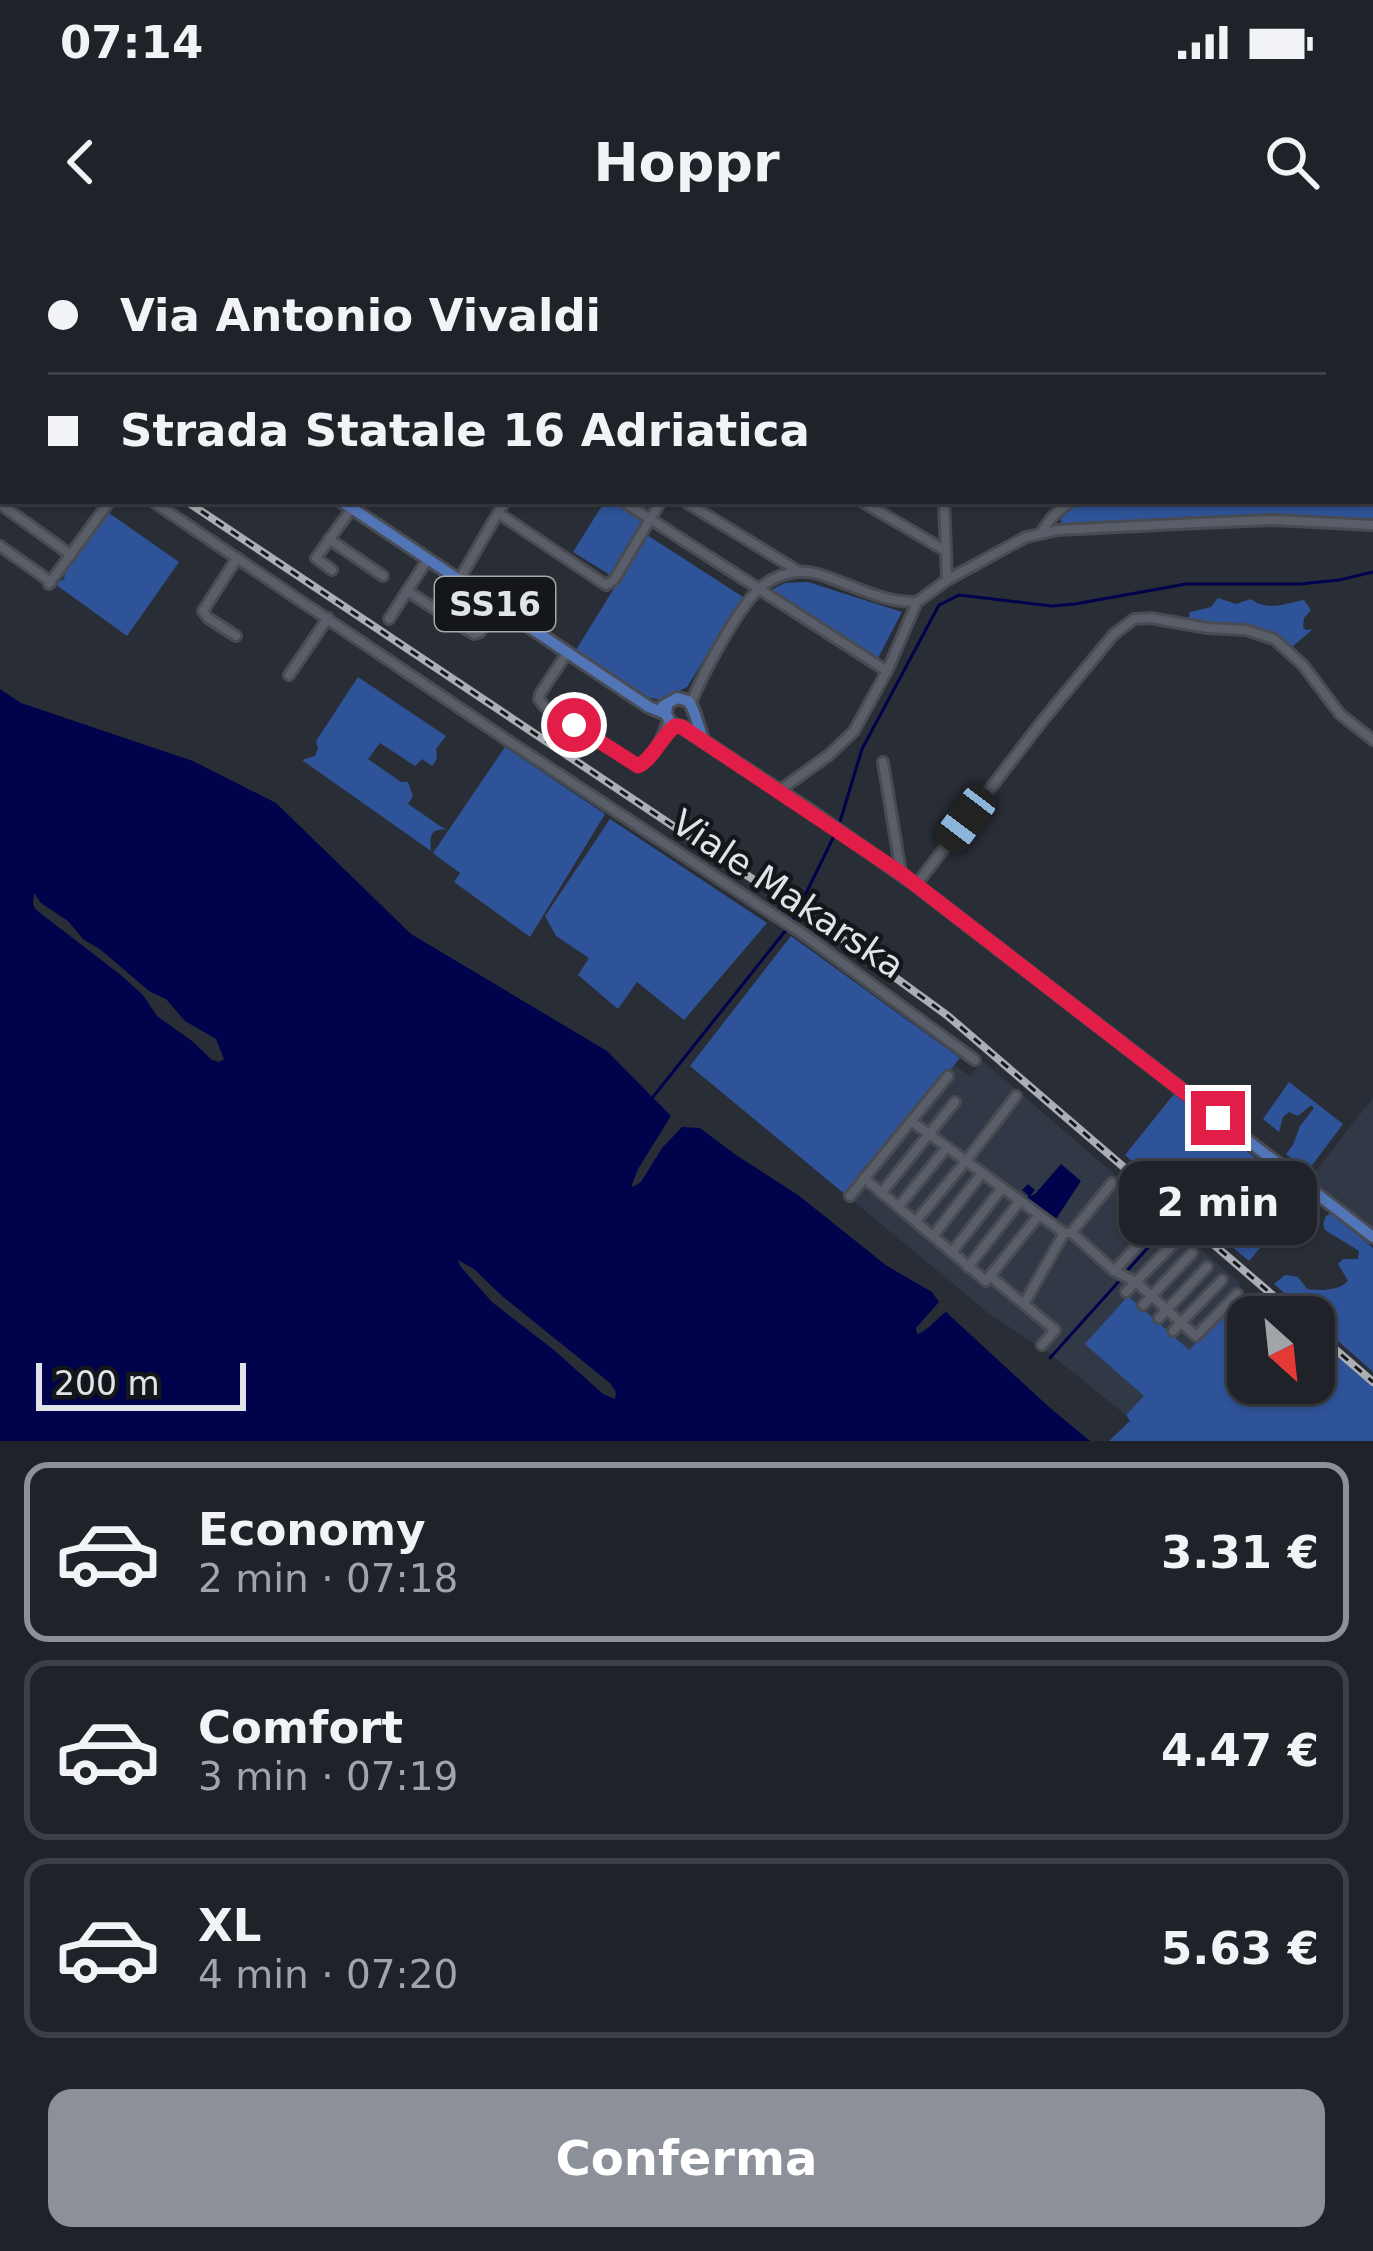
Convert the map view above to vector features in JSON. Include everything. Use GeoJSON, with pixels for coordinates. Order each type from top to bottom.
{"type":"FeatureCollection","features":[{"type":"Feature","properties":{"kind":"main road","name":"SS16"},"geometry":{"type":"LineString","coordinates":[[346,505],[902,874],[1373,1237]]}},
{"type":"Feature","properties":{"kind":"main road"},"geometry":{"type":"LineString","coordinates":[[694,717],[689,724],[672,719],[673,700],[686,700],[694,717],[704,742]]}},
{"type":"Feature","properties":{"kind":"street"},"geometry":{"type":"LineString","coordinates":[[0,504],[71,555]]}},
{"type":"Feature","properties":{"kind":"street"},"geometry":{"type":"LineString","coordinates":[[0,546],[50,583],[108,504]]}},
{"type":"Feature","properties":{"kind":"street","name":"Viale Makarska"},"geometry":{"type":"LineString","coordinates":[[156,504],[803,934],[975,1060]]}},
{"type":"Feature","properties":{"kind":"street"},"geometry":{"type":"LineString","coordinates":[[459,580],[504,504]]}},
{"type":"Feature","properties":{"kind":"street"},"geometry":{"type":"LineString","coordinates":[[627,504],[887,671]]}},
{"type":"Feature","properties":{"kind":"street"},"geometry":{"type":"LineString","coordinates":[[498,513],[604,585],[612,581],[659,504]]}},
{"type":"Feature","properties":{"kind":"street"},"geometry":{"type":"LineString","coordinates":[[689,504],[800,571],[898,601],[917,602]]}},
{"type":"Feature","properties":{"kind":"street"},"geometry":{"type":"LineString","coordinates":[[866,504],[946,551]]}},
{"type":"Feature","properties":{"kind":"street"},"geometry":{"type":"LineString","coordinates":[[944,504],[947,580]]}},
{"type":"Feature","properties":{"kind":"street"},"geometry":{"type":"LineString","coordinates":[[1043,532],[1068,504]]}},
{"type":"Feature","properties":{"kind":"street"},"geometry":{"type":"LineString","coordinates":[[332,571],[316,559],[346,505]]}},
{"type":"Feature","properties":{"kind":"street"},"geometry":{"type":"LineString","coordinates":[[780,790],[851,736],[917,602],[1022,539],[1043,532],[1275,520],[1373,525]]}},
{"type":"Feature","properties":{"kind":"street"},"geometry":{"type":"LineString","coordinates":[[329,539],[383,576]]}},
{"type":"Feature","properties":{"kind":"street"},"geometry":{"type":"LineString","coordinates":[[236,636],[203,611],[237,558]]}},
{"type":"Feature","properties":{"kind":"street"},"geometry":{"type":"LineString","coordinates":[[388,620],[428,559]]}},
{"type":"Feature","properties":{"kind":"street"},"geometry":{"type":"LineString","coordinates":[[686,700],[759,589],[800,571]]}},
{"type":"Feature","properties":{"kind":"street"},"geometry":{"type":"LineString","coordinates":[[407,591],[474,634],[497,606]]}},
{"type":"Feature","properties":{"kind":"street"},"geometry":{"type":"LineString","coordinates":[[289,675],[328,618]]}},
{"type":"Feature","properties":{"kind":"street"},"geometry":{"type":"LineString","coordinates":[[916,885],[1116,631],[1134,619],[1246,630],[1274,639],[1300,661],[1340,714],[1373,740]]}},
{"type":"Feature","properties":{"kind":"street"},"geometry":{"type":"LineString","coordinates":[[567,652],[540,694],[543,705],[635,766],[645,763],[672,719]]}},
{"type":"Feature","properties":{"kind":"street"},"geometry":{"type":"LineString","coordinates":[[884,762],[902,874]]}},
{"type":"Feature","properties":{"kind":"street"},"geometry":{"type":"LineString","coordinates":[[850,1196],[948,1076]]}},
{"type":"Feature","properties":{"kind":"street"},"geometry":{"type":"LineString","coordinates":[[916,1221],[1016,1096]]}},
{"type":"Feature","properties":{"kind":"street"},"geometry":{"type":"LineString","coordinates":[[882,1192],[955,1102]]}},
{"type":"Feature","properties":{"kind":"street"},"geometry":{"type":"LineString","coordinates":[[911,1121],[1114,1271],[1136,1282],[1196,1336],[1237,1294]]}},
{"type":"Feature","properties":{"kind":"street"},"geometry":{"type":"LineString","coordinates":[[899,1206],[947,1147]]}},
{"type":"Feature","properties":{"kind":"street"},"geometry":{"type":"LineString","coordinates":[[933,1236],[982,1173]]}},
{"type":"Feature","properties":{"kind":"street"},"geometry":{"type":"LineString","coordinates":[[864,1178],[986,1282],[1039,1215]]}},
{"type":"Feature","properties":{"kind":"street"},"geometry":{"type":"LineString","coordinates":[[1024,1304],[1067,1233],[1112,1183]]}},
{"type":"Feature","properties":{"kind":"street"},"geometry":{"type":"LineString","coordinates":[[952,1252],[1002,1188]]}},
{"type":"Feature","properties":{"kind":"street"},"geometry":{"type":"LineString","coordinates":[[968,1267],[1020,1201]]}},
{"type":"Feature","properties":{"kind":"street"},"geometry":{"type":"LineString","coordinates":[[1114,1271],[1158,1223]]}},
{"type":"Feature","properties":{"kind":"street"},"geometry":{"type":"LineString","coordinates":[[1126,1292],[1177,1240]]}},
{"type":"Feature","properties":{"kind":"street"},"geometry":{"type":"LineString","coordinates":[[1143,1305],[1192,1253]]}},
{"type":"Feature","properties":{"kind":"street"},"geometry":{"type":"LineString","coordinates":[[1159,1318],[1207,1267]]}},
{"type":"Feature","properties":{"kind":"street"},"geometry":{"type":"LineString","coordinates":[[990,1276],[1055,1330],[1042,1345]]}},
{"type":"Feature","properties":{"kind":"street"},"geometry":{"type":"LineString","coordinates":[[1173,1331],[1222,1280]]}},
{"type":"Feature","properties":{"kind":"shaded area"},"geometry":{"type":"Polygon","coordinates":[[[603,504],[620,504],[645,520],[610,575],[573,552],[603,504]]]}},
{"type":"Feature","properties":{"kind":"shaded area"},"geometry":{"type":"Polygon","coordinates":[[[1082,504],[1373,504],[1373,521],[1244,518],[1061,526],[1061,514],[1082,504]]]}},
{"type":"Feature","properties":{"kind":"shaded area"},"geometry":{"type":"Polygon","coordinates":[[[109,513],[179,562],[127,636],[55,584],[64,579],[66,569],[109,513]]]}},
{"type":"Feature","properties":{"kind":"shaded area"},"geometry":{"type":"Polygon","coordinates":[[[647,535],[743,597],[687,687],[661,700],[647,697],[576,650],[647,535]]]}},
{"type":"Feature","properties":{"kind":"shaded area"},"geometry":{"type":"Polygon","coordinates":[[[808,582],[902,612],[878,658],[769,591],[785,583],[808,582]]]}},
{"type":"Feature","properties":{"kind":"shaded area"},"geometry":{"type":"Polygon","coordinates":[[[1218,598],[1236,604],[1251,599],[1270,606],[1304,600],[1311,610],[1303,627],[1313,629],[1291,648],[1276,638],[1188,621],[1190,612],[1211,607],[1218,598]]]}},
{"type":"Feature","properties":{"kind":"shaded area"},"geometry":{"type":"Polygon","coordinates":[[[358,677],[446,736],[432,766],[422,759],[415,766],[380,743],[368,759],[408,782],[413,796],[408,804],[446,830],[433,833],[431,851],[302,760],[315,756],[316,741],[358,677]]]}},
{"type":"Feature","properties":{"kind":"shaded area"},"geometry":{"type":"Polygon","coordinates":[[[0,689],[21,703],[193,761],[276,803],[411,934],[607,1051],[671,1116],[638,1169],[633,1187],[682,1127],[700,1128],[798,1195],[887,1266],[932,1292],[939,1302],[916,1328],[917,1334],[946,1312],[1090,1441],[0,1441],[0,689]]]}},
{"type":"Feature","properties":{"kind":"shaded area"},"geometry":{"type":"Polygon","coordinates":[[[505,747],[605,814],[530,937],[454,882],[460,873],[433,853],[505,747]]]}},
{"type":"Feature","properties":{"kind":"shaded area"},"geometry":{"type":"Polygon","coordinates":[[[610,819],[767,923],[684,1020],[637,982],[618,1009],[578,975],[589,958],[556,936],[545,916],[610,819]]]}},
{"type":"Feature","properties":{"kind":"shaded area"},"geometry":{"type":"Polygon","coordinates":[[[791,936],[960,1058],[847,1196],[690,1066],[791,936]]]}},
{"type":"Feature","properties":{"kind":"shaded area"},"geometry":{"type":"Polygon","coordinates":[[[983,1061],[1239,1282],[1241,1296],[1227,1296],[1227,1310],[1126,1415],[1049,1353],[991,1315],[847,1196],[954,1065],[970,1076],[983,1061]]]}},
{"type":"Feature","properties":{"kind":"shaded area"},"geometry":{"type":"Polygon","coordinates":[[[1289,1082],[1343,1124],[1307,1172],[1286,1154],[1314,1108],[1311,1105],[1298,1116],[1289,1112],[1279,1132],[1263,1119],[1289,1082]]]}},
{"type":"Feature","properties":{"kind":"shaded area"},"geometry":{"type":"Polygon","coordinates":[[[1174,1094],[1304,1196],[1249,1261],[1125,1155],[1174,1094]]]}},
{"type":"Feature","properties":{"kind":"shaded area"},"geometry":{"type":"Polygon","coordinates":[[[1373,1098],[1373,1232],[1308,1181],[1373,1098]]]}},
{"type":"Feature","properties":{"kind":"shaded area"},"geometry":{"type":"Polygon","coordinates":[[[1061,1164],[1081,1181],[1054,1222],[1024,1198],[1029,1196],[1022,1190],[1028,1184],[1035,1190],[1030,1196],[1035,1194],[1061,1164]]]}},
{"type":"Feature","properties":{"kind":"shaded area"},"geometry":{"type":"Polygon","coordinates":[[[1331,1213],[1373,1248],[1373,1372],[1335,1338],[1335,1296],[1288,1296],[1274,1284],[1285,1275],[1298,1277],[1312,1290],[1348,1281],[1338,1264],[1343,1259],[1358,1259],[1359,1251],[1325,1230],[1326,1216],[1331,1213]]]}},
{"type":"Feature","properties":{"kind":"shaded area"},"geometry":{"type":"Polygon","coordinates":[[[1128,1296],[1189,1350],[1227,1311],[1227,1404],[1335,1404],[1335,1351],[1373,1385],[1373,1441],[1109,1441],[1130,1421],[1126,1415],[1144,1396],[1085,1344],[1128,1296]]]}},
{"type":"Feature","properties":{"kind":"pier"},"geometry":{"type":"Polygon","coordinates":[[[34,893],[83,939],[166,999],[185,1021],[216,1039],[224,1059],[212,1060],[157,1016],[122,976],[35,909],[34,893]]]}},
{"type":"Feature","properties":{"kind":"pier"},"geometry":{"type":"Polygon","coordinates":[[[458,1260],[610,1383],[615,1399],[492,1302],[458,1260]]]}},
{"type":"Feature","properties":{"kind":"waterway"},"geometry":{"type":"LineString","coordinates":[[839,825],[862,749],[939,605],[959,595],[1052,606],[1186,584],[1300,584],[1373,572]]}},
{"type":"Feature","properties":{"kind":"waterway"},"geometry":{"type":"LineString","coordinates":[[792,922],[835,834]]}},
{"type":"Feature","properties":{"kind":"waterway"},"geometry":{"type":"LineString","coordinates":[[653,1097],[786,930]]}},
{"type":"Feature","properties":{"kind":"waterway"},"geometry":{"type":"LineString","coordinates":[[1126,1272],[1162,1232]]}},
{"type":"Feature","properties":{"kind":"waterway"},"geometry":{"type":"LineString","coordinates":[[1050,1358],[1121,1279]]}},
{"type":"Feature","properties":{"kind":"railway"},"geometry":{"type":"LineString","coordinates":[[190,504],[841,938],[948,1016],[1274,1296]]}},
{"type":"Feature","properties":{"kind":"railway"},"geometry":{"type":"LineString","coordinates":[[1335,1349],[1373,1382]]}},
{"type":"Feature","properties":{"kind":"route"},"geometry":{"type":"LineString","coordinates":[[574,725],[638,766],[663,736],[675,726],[682,727],[902,874],[1218,1118]]}}]}
